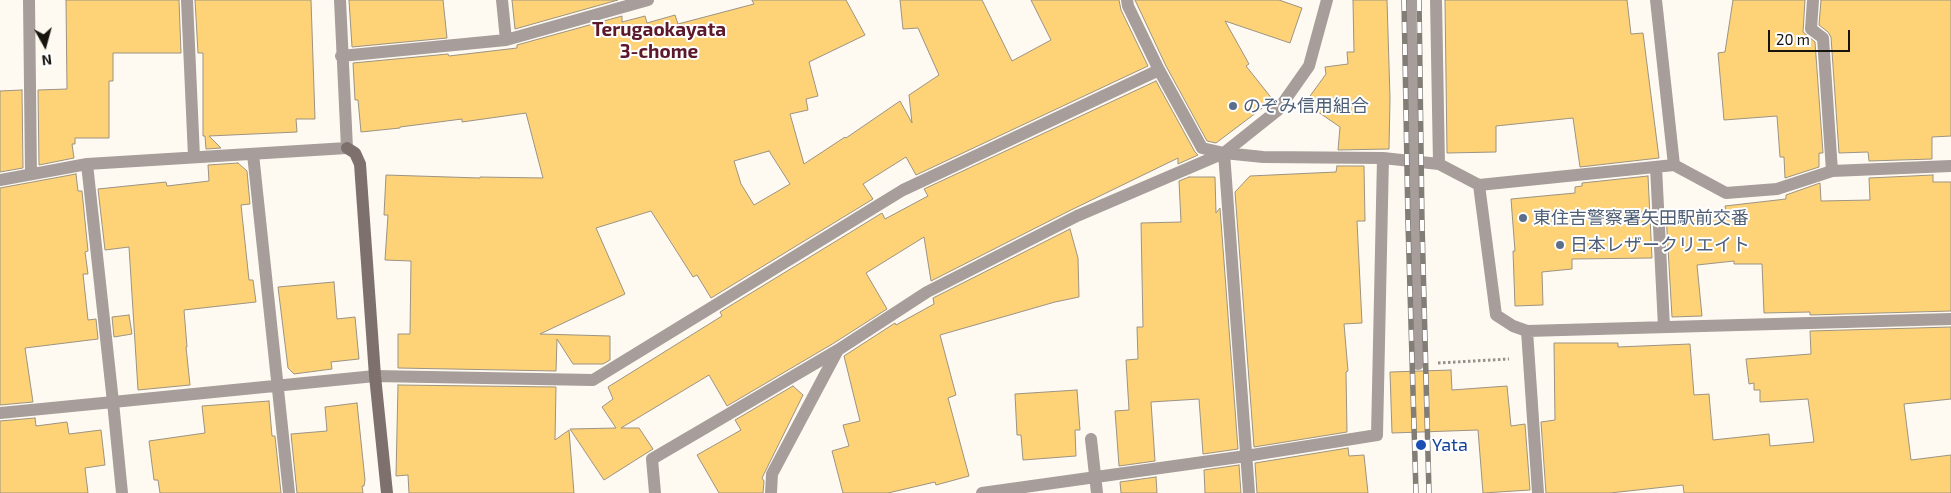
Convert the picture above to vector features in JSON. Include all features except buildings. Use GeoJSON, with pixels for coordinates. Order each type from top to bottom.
{"type":"FeatureCollection","features":[{"type":"Feature","properties":{"kind":"street"},"geometry":{"type":"LineString","coordinates":[[29,0],[32,174]]}},
{"type":"Feature","properties":{"kind":"street"},"geometry":{"type":"LineString","coordinates":[[187,0],[194,157]]}},
{"type":"Feature","properties":{"kind":"street"},"geometry":{"type":"LineString","coordinates":[[340,0],[347,148]]}},
{"type":"Feature","properties":{"kind":"street"},"geometry":{"type":"LineString","coordinates":[[502,0],[506,40]]}},
{"type":"Feature","properties":{"kind":"street"},"geometry":{"type":"LineString","coordinates":[[342,56],[506,40],[648,0]]}},
{"type":"Feature","properties":{"kind":"street"},"geometry":{"type":"LineString","coordinates":[[1127,0],[1128,6],[1159,70],[1202,148],[1224,153],[1263,157],[1382,158],[1439,164],[1479,184],[1674,165],[1726,193],[1776,189],[1832,171],[1951,166]]}},
{"type":"Feature","properties":{"kind":"street"},"geometry":{"type":"LineString","coordinates":[[655,493],[652,459],[838,350],[926,292],[1077,216],[1224,153],[1278,110],[1309,66],[1327,0]]}},
{"type":"Feature","properties":{"kind":"street"},"geometry":{"type":"LineString","coordinates":[[1410,0],[1418,364]]}},
{"type":"Feature","properties":{"kind":"street"},"geometry":{"type":"LineString","coordinates":[[1436,0],[1439,164]]}},
{"type":"Feature","properties":{"kind":"street"},"geometry":{"type":"LineString","coordinates":[[1656,0],[1674,165]]}},
{"type":"Feature","properties":{"kind":"street"},"geometry":{"type":"LineString","coordinates":[[1813,0],[1811,29],[1823,38],[1832,171]]}},
{"type":"Feature","properties":{"kind":"street"},"geometry":{"type":"LineString","coordinates":[[0,413],[375,376],[593,380],[903,190],[1159,70]]}},
{"type":"Feature","properties":{"kind":"street"},"geometry":{"type":"LineString","coordinates":[[0,180],[87,164],[347,148],[355,153],[360,164],[375,376],[387,493]]}},
{"type":"Feature","properties":{"kind":"street"},"geometry":{"type":"LineString","coordinates":[[1224,153],[1249,493]]}},
{"type":"Feature","properties":{"kind":"street"},"geometry":{"type":"LineString","coordinates":[[252,154],[289,493]]}},
{"type":"Feature","properties":{"kind":"street"},"geometry":{"type":"LineString","coordinates":[[982,493],[1246,456],[1377,435],[1382,158]]}},
{"type":"Feature","properties":{"kind":"street"},"geometry":{"type":"LineString","coordinates":[[87,164],[122,493]]}},
{"type":"Feature","properties":{"kind":"street"},"geometry":{"type":"LineString","coordinates":[[1656,167],[1664,327]]}},
{"type":"Feature","properties":{"kind":"street"},"geometry":{"type":"LineString","coordinates":[[1479,184],[1496,315],[1512,326],[1527,330],[1951,319]]}},
{"type":"Feature","properties":{"kind":"street"},"geometry":{"type":"LineString","coordinates":[[1527,330],[1538,493]]}},
{"type":"Feature","properties":{"kind":"street"},"geometry":{"type":"LineString","coordinates":[[772,493],[772,474],[838,350]]}},
{"type":"Feature","properties":{"kind":"street"},"geometry":{"type":"LineString","coordinates":[[1091,439],[1097,493]]}},
{"type":"Feature","properties":{"kind":"path"},"geometry":{"type":"LineString","coordinates":[[1418,364],[1529,358]]}},
{"type":"Feature","properties":{"kind":"railway"},"geometry":{"type":"LineString","coordinates":[[1404,0],[1416,493]]}},
{"type":"Feature","properties":{"kind":"railway"},"geometry":{"type":"LineString","coordinates":[[1419,0],[1422,223],[1429,493]]}},
{"type":"Feature","properties":{"kind":"place","name":"のぞみ信用組合"},"geometry":{"type":"Point","coordinates":[1233,106]}},
{"type":"Feature","properties":{"kind":"place","name":"東住吉警察署矢田駅前交番"},"geometry":{"type":"Point","coordinates":[1523,218]}},
{"type":"Feature","properties":{"kind":"place","name":"日本レザークリエイト"},"geometry":{"type":"Point","coordinates":[1560,245]}},
{"type":"Feature","properties":{"kind":"place","name":"Yata"},"geometry":{"type":"Point","coordinates":[1421,445]}},
{"type":"Feature","properties":{"kind":"district","name":"Terugaokayata 3-chome"},"geometry":{"type":"Point","coordinates":[659,41]}}]}
